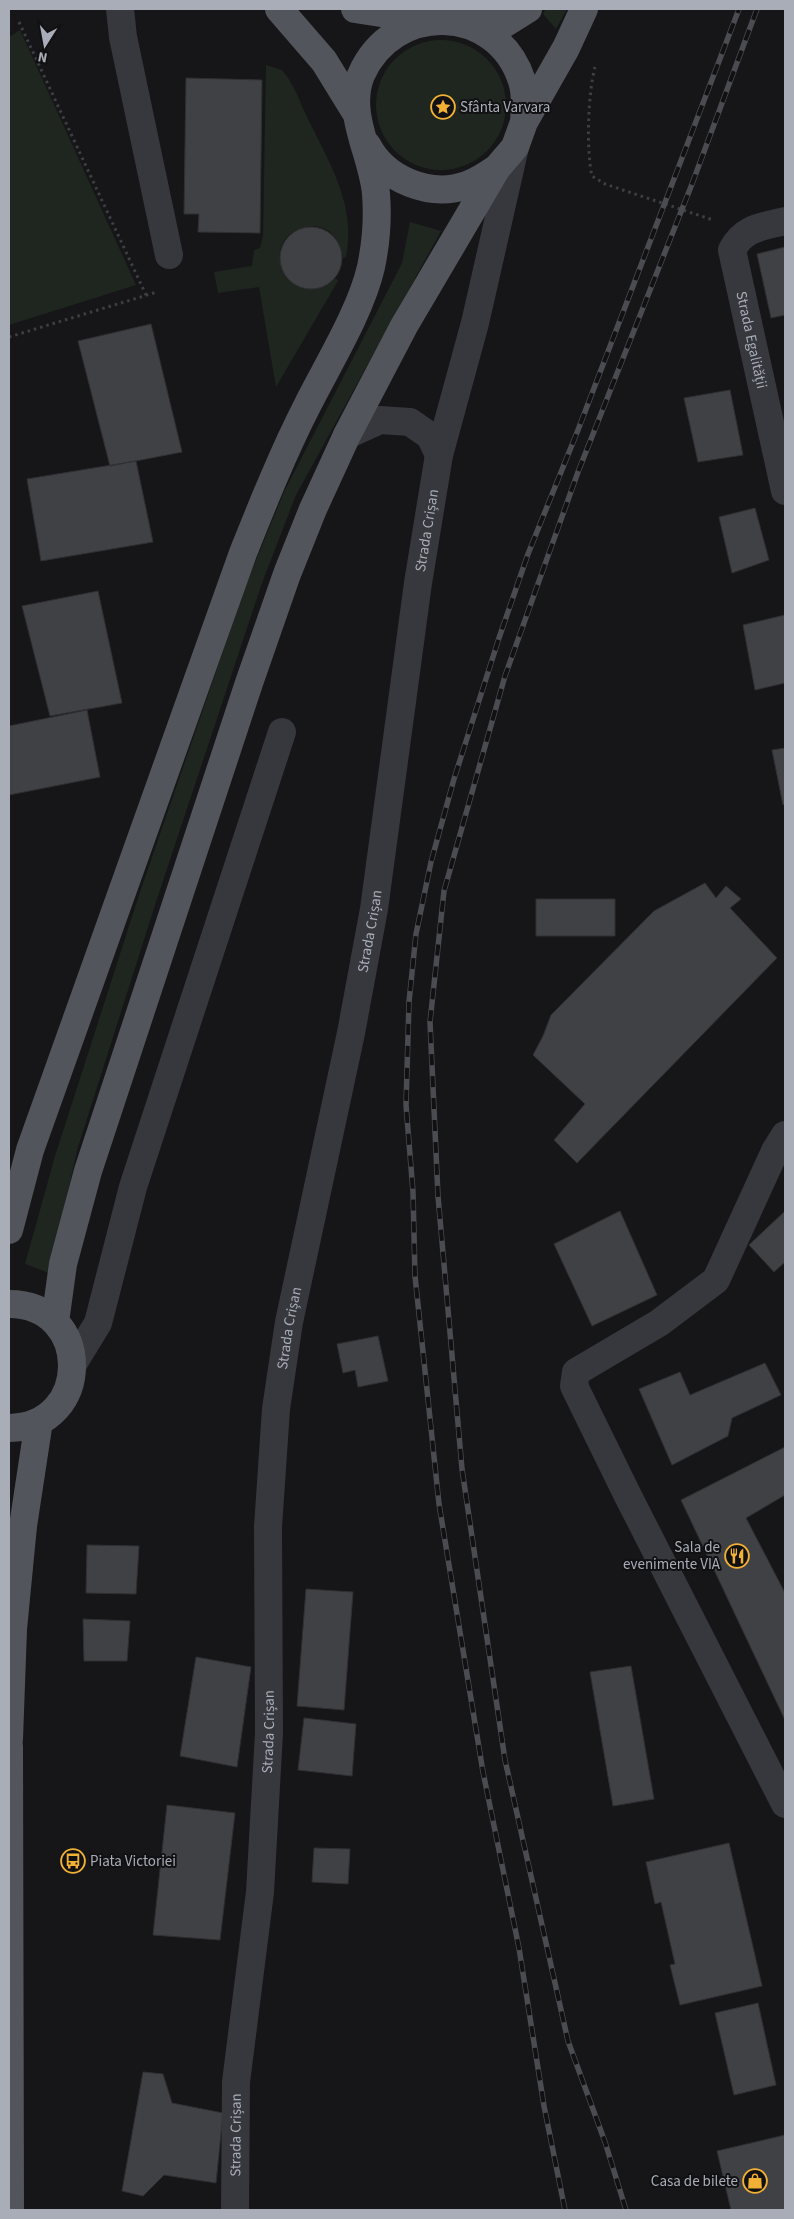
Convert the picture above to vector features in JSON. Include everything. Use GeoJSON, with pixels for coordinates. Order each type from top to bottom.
{"type":"FeatureCollection","features":[{"type":"Feature","properties":{"kind":"main road"},"geometry":{"type":"LineString","coordinates":[[279,9],[324,61],[359,124],[370,151],[382,165],[396,176],[412,184],[448,189],[466,186],[497,168]]}},
{"type":"Feature","properties":{"kind":"main road"},"geometry":{"type":"LineString","coordinates":[[355,9],[430,21]]}},
{"type":"Feature","properties":{"kind":"main road"},"geometry":{"type":"LineString","coordinates":[[9,1230],[30,1150],[243,553],[268,489],[301,417],[357,307],[370,270],[376,237],[376,193],[359,124],[357,95],[361,76],[380,45],[412,25],[430,21],[449,20],[467,24],[504,24],[528,9]]}},
{"type":"Feature","properties":{"kind":"main road"},"geometry":{"type":"LineString","coordinates":[[55,1322],[62,1264],[88,1171],[255,665],[313,509],[347,435],[404,326],[519,134],[566,48],[584,9]]}},
{"type":"Feature","properties":{"kind":"main road"},"geometry":{"type":"LineString","coordinates":[[467,24],[486,33],[502,46],[514,63],[522,81],[526,101],[519,134]]}},
{"type":"Feature","properties":{"kind":"main road"},"geometry":{"type":"LineString","coordinates":[[9,1304],[30,1306],[55,1322],[64,1334],[70,1348],[73,1364],[67,1392],[51,1413],[39,1421],[20,1427],[9,1428]]}},
{"type":"Feature","properties":{"kind":"main road"},"geometry":{"type":"LineString","coordinates":[[9,1739],[13,1629],[23,1526],[39,1421]]}},
{"type":"Feature","properties":{"kind":"main road"},"geometry":{"type":"LineString","coordinates":[[9,1746],[10,2210]]}},
{"type":"Feature","properties":{"kind":"street"},"geometry":{"type":"LineString","coordinates":[[120,9],[123,37],[169,255]]}},
{"type":"Feature","properties":{"kind":"street","name":"Strada Crișan"},"geometry":{"type":"LineString","coordinates":[[235,2210],[236,2082],[260,1892],[269,1733],[268,1527],[276,1409],[289,1322],[351,1032],[374,909],[418,583],[439,455],[475,323],[519,134]]}},
{"type":"Feature","properties":{"kind":"street"},"geometry":{"type":"LineString","coordinates":[[739,237],[754,228],[785,222]]}},
{"type":"Feature","properties":{"kind":"street","name":"Strada Egalității"},"geometry":{"type":"LineString","coordinates":[[739,237],[732,250],[785,492]]}},
{"type":"Feature","properties":{"kind":"street"},"geometry":{"type":"LineString","coordinates":[[347,435],[380,420],[410,422],[430,436],[439,455]]}},
{"type":"Feature","properties":{"kind":"street"},"geometry":{"type":"LineString","coordinates":[[73,1364],[98,1323],[133,1188],[282,732]]}},
{"type":"Feature","properties":{"kind":"street"},"geometry":{"type":"LineString","coordinates":[[785,1135],[775,1151],[716,1280],[659,1323],[576,1372],[574,1386],[785,1804]]}},
{"type":"Feature","properties":{"kind":"path"},"geometry":{"type":"LineString","coordinates":[[19,22],[146,295]]}},
{"type":"Feature","properties":{"kind":"path"},"geometry":{"type":"LineString","coordinates":[[598,61],[594,69],[590,113],[589,162],[592,176],[605,184],[674,205],[729,226],[739,237]]}},
{"type":"Feature","properties":{"kind":"path"},"geometry":{"type":"LineString","coordinates":[[9,337],[157,292]]}},
{"type":"Feature","properties":{"kind":"shaded area"},"geometry":{"type":"Polygon","coordinates":[[[546,9],[567,9],[556,29],[543,14],[546,9]]]}},
{"type":"Feature","properties":{"kind":"shaded area"},"geometry":{"type":"Polygon","coordinates":[[[20,30],[136,285],[9,325],[9,37],[20,30]]]}},
{"type":"Feature","properties":{"kind":"shaded area"},"geometry":{"type":"Polygon","coordinates":[[[441,40],[454,41],[466,45],[487,59],[501,80],[505,92],[505,118],[501,130],[487,151],[466,165],[454,169],[441,170],[428,169],[416,165],[395,151],[381,130],[377,118],[376,105],[377,92],[381,80],[395,59],[416,45],[428,41],[441,40]]]}},
{"type":"Feature","properties":{"kind":"shaded area"},"geometry":{"type":"Polygon","coordinates":[[[266,65],[282,70],[294,88],[340,186],[348,220],[346,257],[343,258],[337,240],[331,233],[320,227],[313,226],[297,230],[285,239],[280,251],[280,263],[285,275],[294,284],[306,288],[320,287],[336,278],[338,281],[276,387],[259,287],[218,293],[214,272],[252,266],[254,250],[260,248],[263,236],[266,65]]]}},
{"type":"Feature","properties":{"kind":"shaded area"},"geometry":{"type":"Polygon","coordinates":[[[410,222],[441,231],[296,495],[262,583],[157,899],[78,1147],[49,1273],[25,1264],[55,1156],[140,892],[247,582],[284,492],[402,263],[410,222]]]}},
{"type":"Feature","properties":{"kind":"building"},"geometry":{"type":"Polygon","coordinates":[[[186,78],[262,80],[260,233],[198,232],[199,214],[184,214],[186,78]]]}},
{"type":"Feature","properties":{"kind":"building"},"geometry":{"type":"Polygon","coordinates":[[[305,227],[317,227],[333,236],[340,246],[342,258],[340,270],[333,280],[317,289],[305,289],[294,284],[285,275],[280,264],[280,252],[285,241],[294,232],[305,227]]]}},
{"type":"Feature","properties":{"kind":"building"},"geometry":{"type":"Polygon","coordinates":[[[785,247],[785,315],[771,318],[757,254],[785,247]]]}},
{"type":"Feature","properties":{"kind":"building"},"geometry":{"type":"Polygon","coordinates":[[[151,324],[182,452],[110,466],[78,341],[151,324]]]}},
{"type":"Feature","properties":{"kind":"building"},"geometry":{"type":"Polygon","coordinates":[[[730,390],[743,455],[698,462],[684,398],[730,390]]]}},
{"type":"Feature","properties":{"kind":"building"},"geometry":{"type":"Polygon","coordinates":[[[136,461],[153,542],[41,561],[27,479],[136,461]]]}},
{"type":"Feature","properties":{"kind":"building"},"geometry":{"type":"Polygon","coordinates":[[[755,508],[769,560],[732,573],[719,517],[755,508]]]}},
{"type":"Feature","properties":{"kind":"building"},"geometry":{"type":"Polygon","coordinates":[[[98,591],[122,703],[50,716],[22,606],[98,591]]]}},
{"type":"Feature","properties":{"kind":"building"},"geometry":{"type":"Polygon","coordinates":[[[785,615],[785,683],[755,690],[743,625],[785,615]]]}},
{"type":"Feature","properties":{"kind":"building"},"geometry":{"type":"Polygon","coordinates":[[[87,710],[100,777],[9,795],[9,726],[87,710]]]}},
{"type":"Feature","properties":{"kind":"building"},"geometry":{"type":"Polygon","coordinates":[[[785,748],[785,804],[783,805],[772,750],[785,748]]]}},
{"type":"Feature","properties":{"kind":"building"},"geometry":{"type":"Polygon","coordinates":[[[705,883],[716,898],[726,886],[741,899],[730,908],[777,958],[577,1163],[554,1140],[585,1104],[533,1055],[551,1015],[654,911],[705,883]]]}},
{"type":"Feature","properties":{"kind":"building"},"geometry":{"type":"Polygon","coordinates":[[[536,899],[615,899],[615,936],[536,936],[536,899]]]}},
{"type":"Feature","properties":{"kind":"building"},"geometry":{"type":"Polygon","coordinates":[[[620,1211],[657,1295],[592,1326],[554,1244],[620,1211]]]}},
{"type":"Feature","properties":{"kind":"building"},"geometry":{"type":"Polygon","coordinates":[[[785,1211],[785,1262],[774,1272],[749,1245],[785,1211]]]}},
{"type":"Feature","properties":{"kind":"building"},"geometry":{"type":"Polygon","coordinates":[[[378,1336],[388,1381],[358,1387],[355,1370],[343,1373],[337,1344],[378,1336]]]}},
{"type":"Feature","properties":{"kind":"building"},"geometry":{"type":"Polygon","coordinates":[[[765,1363],[781,1395],[732,1418],[728,1436],[672,1465],[639,1389],[680,1372],[690,1395],[765,1363]]]}},
{"type":"Feature","properties":{"kind":"building","name":"Sala de evenimente VIA"},"geometry":{"type":"Polygon","coordinates":[[[785,1447],[785,1495],[746,1518],[785,1593],[785,1720],[681,1500],[785,1447]]]}},
{"type":"Feature","properties":{"kind":"building"},"geometry":{"type":"Polygon","coordinates":[[[87,1545],[139,1546],[136,1594],[86,1593],[87,1545]]]}},
{"type":"Feature","properties":{"kind":"building"},"geometry":{"type":"Polygon","coordinates":[[[306,1589],[353,1592],[344,1710],[297,1706],[306,1589]]]}},
{"type":"Feature","properties":{"kind":"building"},"geometry":{"type":"Polygon","coordinates":[[[83,1619],[130,1621],[127,1661],[84,1661],[83,1619]]]}},
{"type":"Feature","properties":{"kind":"building"},"geometry":{"type":"Polygon","coordinates":[[[196,1657],[251,1667],[237,1767],[180,1756],[196,1657]]]}},
{"type":"Feature","properties":{"kind":"building"},"geometry":{"type":"Polygon","coordinates":[[[631,1666],[654,1799],[613,1806],[590,1672],[631,1666]]]}},
{"type":"Feature","properties":{"kind":"building"},"geometry":{"type":"Polygon","coordinates":[[[304,1718],[356,1724],[352,1776],[298,1770],[304,1718]]]}},
{"type":"Feature","properties":{"kind":"building"},"geometry":{"type":"Polygon","coordinates":[[[167,1805],[235,1813],[220,1940],[153,1935],[167,1805]]]}},
{"type":"Feature","properties":{"kind":"building"},"geometry":{"type":"Polygon","coordinates":[[[729,1843],[762,1986],[680,2005],[670,1965],[675,1964],[661,1902],[655,1904],[646,1862],[729,1843]]]}},
{"type":"Feature","properties":{"kind":"building"},"geometry":{"type":"Polygon","coordinates":[[[314,1848],[350,1849],[348,1884],[312,1882],[314,1848]]]}},
{"type":"Feature","properties":{"kind":"building"},"geometry":{"type":"Polygon","coordinates":[[[758,2003],[776,2085],[734,2095],[715,2013],[758,2003]]]}},
{"type":"Feature","properties":{"kind":"building"},"geometry":{"type":"Polygon","coordinates":[[[143,2072],[163,2074],[172,2103],[223,2113],[216,2183],[164,2175],[143,2196],[122,2191],[143,2072]]]}},
{"type":"Feature","properties":{"kind":"building","name":"Casa de bilete"},"geometry":{"type":"Polygon","coordinates":[[[785,2135],[785,2210],[731,2210],[717,2151],[785,2135]]]}},
{"type":"Feature","properties":{"kind":"railway"},"geometry":{"type":"LineString","coordinates":[[565,2210],[544,2106],[519,1948],[483,1772],[439,1504],[415,1276],[413,1192],[406,1105],[409,1002],[416,934],[431,862],[454,779],[499,638],[528,554],[578,430],[739,9]]}},
{"type":"Feature","properties":{"kind":"railway"},"geometry":{"type":"LineString","coordinates":[[626,2210],[605,2142],[568,2041],[505,1760],[462,1469],[438,1196],[430,1022],[444,891],[505,676],[578,472],[692,184],[757,9]]}},
{"type":"Feature","properties":{"kind":"place","name":"Sfânta Varvara"},"geometry":{"type":"Point","coordinates":[443,107]}},
{"type":"Feature","properties":{"kind":"place","name":"Sala de evenimente VIA"},"geometry":{"type":"Point","coordinates":[737,1556]}},
{"type":"Feature","properties":{"kind":"place","name":"Piata Victoriei"},"geometry":{"type":"Point","coordinates":[73,1861]}},
{"type":"Feature","properties":{"kind":"place","name":"Casa de bilete"},"geometry":{"type":"Point","coordinates":[755,2181]}}]}
